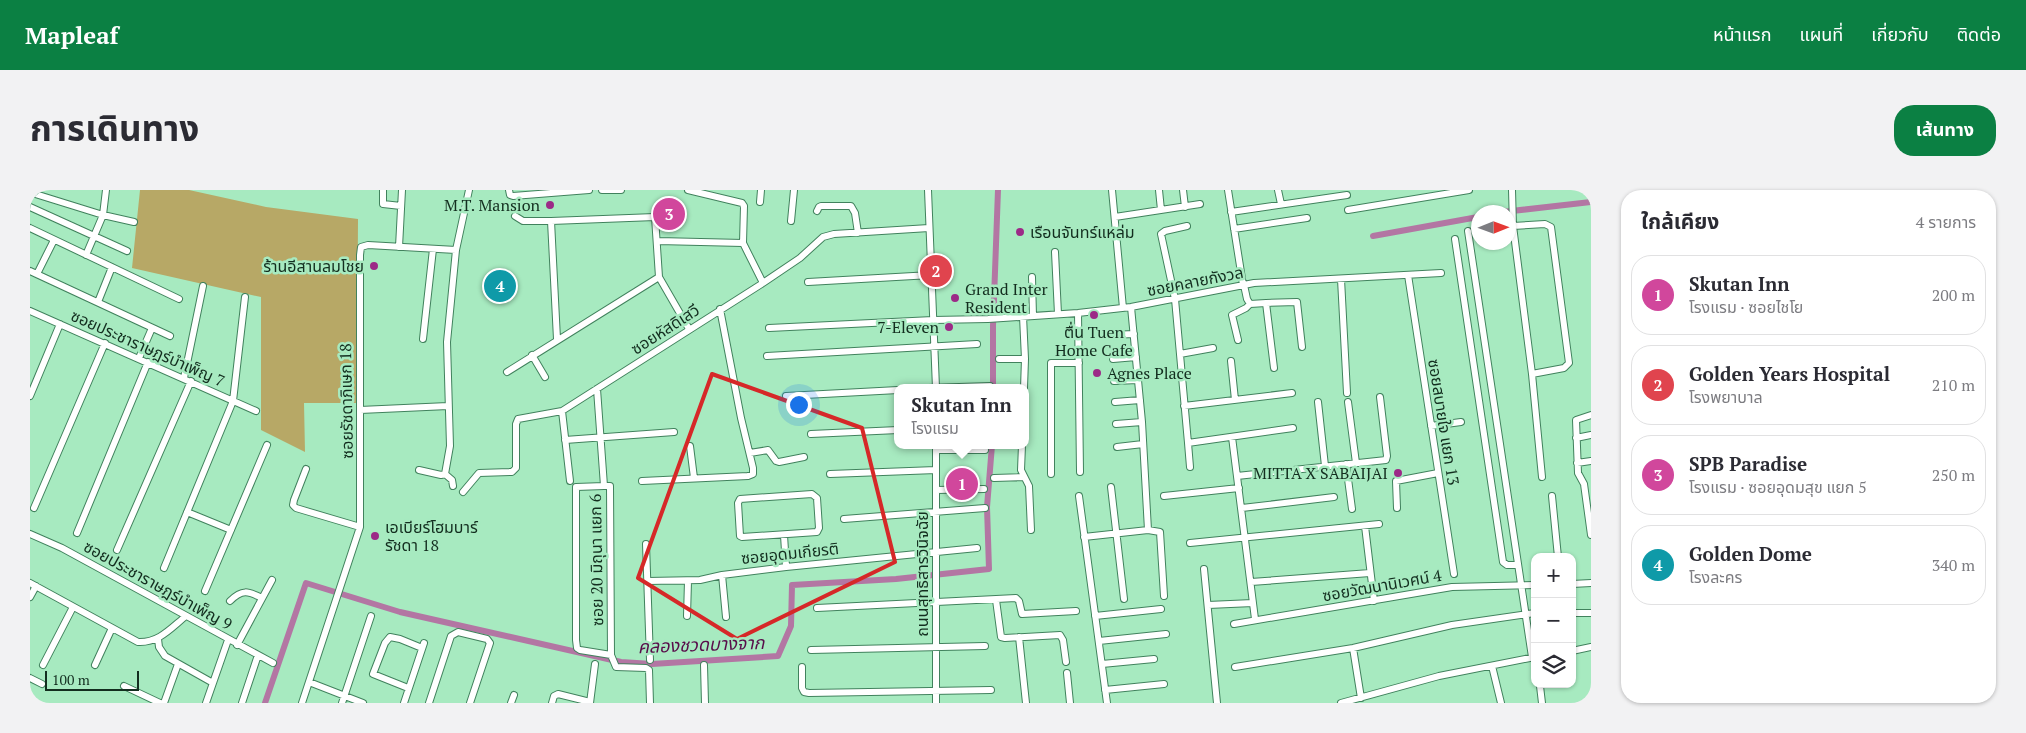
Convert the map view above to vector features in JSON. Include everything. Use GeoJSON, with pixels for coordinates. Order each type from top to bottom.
{"type":"FeatureCollection","features":[{"type":"Feature","properties":{"kind":"street"},"geometry":{"type":"LineString","coordinates":[[86,255],[103,215],[106,190]]}},
{"type":"Feature","properties":{"kind":"street"},"geometry":{"type":"LineString","coordinates":[[383,190],[383,204],[401,206]]}},
{"type":"Feature","properties":{"kind":"street"},"geometry":{"type":"LineString","coordinates":[[399,247],[402,190]]}},
{"type":"Feature","properties":{"kind":"street"},"geometry":{"type":"LineString","coordinates":[[445,474],[450,446],[447,342],[456,250],[469,190]]}},
{"type":"Feature","properties":{"kind":"street"},"geometry":{"type":"LineString","coordinates":[[509,190],[510,195],[513,196],[589,190]]}},
{"type":"Feature","properties":{"kind":"street"},"geometry":{"type":"LineString","coordinates":[[602,190],[621,190]]}},
{"type":"Feature","properties":{"kind":"street"},"geometry":{"type":"LineString","coordinates":[[688,190],[721,194],[744,206],[743,242],[763,283]]}},
{"type":"Feature","properties":{"kind":"street"},"geometry":{"type":"LineString","coordinates":[[760,202],[761,190]]}},
{"type":"Feature","properties":{"kind":"street"},"geometry":{"type":"LineString","coordinates":[[791,220],[794,190]]}},
{"type":"Feature","properties":{"kind":"street"},"geometry":{"type":"LineString","coordinates":[[928,190],[936,384]]}},
{"type":"Feature","properties":{"kind":"street"},"geometry":{"type":"LineString","coordinates":[[1112,190],[1123,308]]}},
{"type":"Feature","properties":{"kind":"street"},"geometry":{"type":"LineString","coordinates":[[1159,190],[1161,210]]}},
{"type":"Feature","properties":{"kind":"street"},"geometry":{"type":"LineString","coordinates":[[1183,190],[1185,207]]}},
{"type":"Feature","properties":{"kind":"street"},"geometry":{"type":"LineString","coordinates":[[1228,190],[1244,285],[1250,304]]}},
{"type":"Feature","properties":{"kind":"street"},"geometry":{"type":"LineString","coordinates":[[1278,190],[1280,204]]}},
{"type":"Feature","properties":{"kind":"street"},"geometry":{"type":"LineString","coordinates":[[1348,210],[1469,190]]}},
{"type":"Feature","properties":{"kind":"street"},"geometry":{"type":"LineString","coordinates":[[1512,190],[1512,205]]}},
{"type":"Feature","properties":{"kind":"street"},"geometry":{"type":"LineString","coordinates":[[127,251],[30,207],[33,192],[103,215],[134,222]]}},
{"type":"Feature","properties":{"kind":"street"},"geometry":{"type":"LineString","coordinates":[[1231,212],[1347,195]]}},
{"type":"Feature","properties":{"kind":"street"},"geometry":{"type":"LineString","coordinates":[[1115,217],[1200,204]]}},
{"type":"Feature","properties":{"kind":"street"},"geometry":{"type":"LineString","coordinates":[[817,211],[819,206],[851,206],[855,213],[858,233]]}},
{"type":"Feature","properties":{"kind":"street"},"geometry":{"type":"LineString","coordinates":[[516,216],[523,221],[653,216],[656,220],[659,277],[689,329]]}},
{"type":"Feature","properties":{"kind":"street"},"geometry":{"type":"LineString","coordinates":[[1234,229],[1307,218]]}},
{"type":"Feature","properties":{"kind":"street"},"geometry":{"type":"LineString","coordinates":[[551,221],[557,339]]}},
{"type":"Feature","properties":{"kind":"street"},"geometry":{"type":"LineString","coordinates":[[1516,226],[1545,224],[1550,227],[1568,363],[1568,367],[1532,374]]}},
{"type":"Feature","properties":{"kind":"street"},"geometry":{"type":"LineString","coordinates":[[1188,226],[1165,231],[1162,234],[1163,248],[1175,299],[1190,467]]}},
{"type":"Feature","properties":{"kind":"street"},"geometry":{"type":"LineString","coordinates":[[30,228],[179,298]]}},
{"type":"Feature","properties":{"kind":"street","name":"ซอยหัสดิเสวี"},"geometry":{"type":"LineString","coordinates":[[463,492],[479,473],[514,471],[516,468],[516,424],[518,419],[562,411],[763,283],[800,258],[823,237],[929,228]]}},
{"type":"Feature","properties":{"kind":"street"},"geometry":{"type":"LineString","coordinates":[[1468,231],[1531,646]]}},
{"type":"Feature","properties":{"kind":"street"},"geometry":{"type":"LineString","coordinates":[[1455,239],[1503,562],[1507,565],[1518,565]]}},
{"type":"Feature","properties":{"kind":"street"},"geometry":{"type":"LineString","coordinates":[[54,240],[33,272],[170,336]]}},
{"type":"Feature","properties":{"kind":"street"},"geometry":{"type":"LineString","coordinates":[[658,241],[743,242]]}},
{"type":"Feature","properties":{"kind":"street","name":"ซอยรัชดาภิเษก 18"},"geometry":{"type":"LineString","coordinates":[[302,703],[360,527],[360,255],[362,247],[368,245],[456,250]]}},
{"type":"Feature","properties":{"kind":"street"},"geometry":{"type":"LineString","coordinates":[[423,338],[433,249]]}},
{"type":"Feature","properties":{"kind":"street"},"geometry":{"type":"LineString","coordinates":[[1516,249],[1532,374],[1542,478]]}},
{"type":"Feature","properties":{"kind":"street"},"geometry":{"type":"LineString","coordinates":[[1055,252],[1058,314]]}},
{"type":"Feature","properties":{"kind":"street"},"geometry":{"type":"LineString","coordinates":[[98,302],[112,267]]}},
{"type":"Feature","properties":{"kind":"street","name":"ซอยคลายกังวล"},"geometry":{"type":"LineString","coordinates":[[933,320],[988,319],[1078,313],[1131,307],[1244,285],[1441,273]]}},
{"type":"Feature","properties":{"kind":"street"},"geometry":{"type":"LineString","coordinates":[[808,282],[931,275]]}},
{"type":"Feature","properties":{"kind":"street","name":"ซอยสบายใจ แยก 13"},"geometry":{"type":"LineString","coordinates":[[1408,275],[1454,574]]}},
{"type":"Feature","properties":{"kind":"street"},"geometry":{"type":"LineString","coordinates":[[507,372],[659,277]]}},
{"type":"Feature","properties":{"kind":"street"},"geometry":{"type":"LineString","coordinates":[[1032,277],[1032,316]]}},
{"type":"Feature","properties":{"kind":"street"},"geometry":{"type":"LineString","coordinates":[[1341,279],[1347,393]]}},
{"type":"Feature","properties":{"kind":"street"},"geometry":{"type":"LineString","coordinates":[[184,378],[203,286]]}},
{"type":"Feature","properties":{"kind":"street"},"geometry":{"type":"LineString","coordinates":[[164,568],[233,401],[245,297]]}},
{"type":"Feature","properties":{"kind":"street"},"geometry":{"type":"LineString","coordinates":[[1238,340],[1232,315],[1250,304],[1297,302],[1302,347]]}},
{"type":"Feature","properties":{"kind":"street"},"geometry":{"type":"LineString","coordinates":[[1266,303],[1274,368]]}},
{"type":"Feature","properties":{"kind":"street"},"geometry":{"type":"LineString","coordinates":[[1131,307],[1142,422],[1148,530]]}},
{"type":"Feature","properties":{"kind":"street"},"geometry":{"type":"LineString","coordinates":[[642,481],[748,476],[753,472],[720,309]]}},
{"type":"Feature","properties":{"kind":"street","name":"ซอยประชาราษฎร์บำเพ็ญ 7"},"geometry":{"type":"LineString","coordinates":[[30,312],[256,410]]}},
{"type":"Feature","properties":{"kind":"street"},"geometry":{"type":"LineString","coordinates":[[1078,313],[1080,472]]}},
{"type":"Feature","properties":{"kind":"street"},"geometry":{"type":"LineString","coordinates":[[1024,316],[1024,384]]}},
{"type":"Feature","properties":{"kind":"street"},"geometry":{"type":"LineString","coordinates":[[769,328],[933,320]]}},
{"type":"Feature","properties":{"kind":"street"},"geometry":{"type":"LineString","coordinates":[[30,396],[60,324]]}},
{"type":"Feature","properties":{"kind":"street"},"geometry":{"type":"LineString","coordinates":[[139,358],[152,328]]}},
{"type":"Feature","properties":{"kind":"street"},"geometry":{"type":"LineString","coordinates":[[1111,335],[1134,334]]}},
{"type":"Feature","properties":{"kind":"street"},"geometry":{"type":"LineString","coordinates":[[34,508],[105,343]]}},
{"type":"Feature","properties":{"kind":"street"},"geometry":{"type":"LineString","coordinates":[[767,356],[977,344]]}},
{"type":"Feature","properties":{"kind":"street"},"geometry":{"type":"LineString","coordinates":[[1180,354],[1213,348]]}},
{"type":"Feature","properties":{"kind":"street"},"geometry":{"type":"LineString","coordinates":[[532,355],[545,377]]}},
{"type":"Feature","properties":{"kind":"street"},"geometry":{"type":"LineString","coordinates":[[1113,359],[1136,357]]}},
{"type":"Feature","properties":{"kind":"street"},"geometry":{"type":"LineString","coordinates":[[999,359],[1025,359]]}},
{"type":"Feature","properties":{"kind":"street"},"geometry":{"type":"LineString","coordinates":[[1231,361],[1235,400]]}},
{"type":"Feature","properties":{"kind":"street"},"geometry":{"type":"LineString","coordinates":[[77,533],[148,362]]}},
{"type":"Feature","properties":{"kind":"street"},"geometry":{"type":"LineString","coordinates":[[1051,474],[1051,363],[1079,363]]}},
{"type":"Feature","properties":{"kind":"street"},"geometry":{"type":"LineString","coordinates":[[1114,381],[1138,380]]}},
{"type":"Feature","properties":{"kind":"street"},"geometry":{"type":"LineString","coordinates":[[117,550],[190,381]]}},
{"type":"Feature","properties":{"kind":"street","name":"ซอย 20 มิถุนา แยก 6"},"geometry":{"type":"LineString","coordinates":[[597,389],[602,436],[604,486],[610,486],[611,656],[614,666],[646,668],[649,670],[650,703]]}},
{"type":"Feature","properties":{"kind":"street"},"geometry":{"type":"LineString","coordinates":[[786,396],[894,390]]}},
{"type":"Feature","properties":{"kind":"street"},"geometry":{"type":"LineString","coordinates":[[1184,406],[1292,393]]}},
{"type":"Feature","properties":{"kind":"street"},"geometry":{"type":"LineString","coordinates":[[1237,476],[1386,460],[1380,397]]}},
{"type":"Feature","properties":{"kind":"street"},"geometry":{"type":"LineString","coordinates":[[1114,402],[1140,400]]}},
{"type":"Feature","properties":{"kind":"street"},"geometry":{"type":"LineString","coordinates":[[1318,402],[1325,466]]}},
{"type":"Feature","properties":{"kind":"street"},"geometry":{"type":"LineString","coordinates":[[1348,402],[1356,463]]}},
{"type":"Feature","properties":{"kind":"street"},"geometry":{"type":"LineString","coordinates":[[360,410],[448,406]]}},
{"type":"Feature","properties":{"kind":"street"},"geometry":{"type":"LineString","coordinates":[[562,411],[570,481]]}},
{"type":"Feature","properties":{"kind":"street"},"geometry":{"type":"LineString","coordinates":[[1591,416],[1576,420],[1577,463],[1579,476],[1589,498],[1591,535]]}},
{"type":"Feature","properties":{"kind":"street"},"geometry":{"type":"LineString","coordinates":[[1116,424],[1142,422]]}},
{"type":"Feature","properties":{"kind":"street"},"geometry":{"type":"LineString","coordinates":[[1431,426],[1461,422]]}},
{"type":"Feature","properties":{"kind":"street"},"geometry":{"type":"LineString","coordinates":[[1188,443],[1293,428]]}},
{"type":"Feature","properties":{"kind":"street"},"geometry":{"type":"LineString","coordinates":[[811,434],[894,430]]}},
{"type":"Feature","properties":{"kind":"street"},"geometry":{"type":"LineString","coordinates":[[565,440],[674,432]]}},
{"type":"Feature","properties":{"kind":"street"},"geometry":{"type":"LineString","coordinates":[[1576,438],[1591,435]]}},
{"type":"Feature","properties":{"kind":"street"},"geometry":{"type":"LineString","coordinates":[[1232,437],[1255,619]]}},
{"type":"Feature","properties":{"kind":"street"},"geometry":{"type":"LineString","coordinates":[[205,591],[267,444]]}},
{"type":"Feature","properties":{"kind":"street"},"geometry":{"type":"LineString","coordinates":[[1117,446],[1143,444]]}},
{"type":"Feature","properties":{"kind":"street"},"geometry":{"type":"LineString","coordinates":[[690,446],[694,478]]}},
{"type":"Feature","properties":{"kind":"street","name":"ถนนสุทธิสารวินิจฉัย"},"geometry":{"type":"LineString","coordinates":[[936,449],[936,703]]}},
{"type":"Feature","properties":{"kind":"street"},"geometry":{"type":"LineString","coordinates":[[960,449],[985,450]]}},
{"type":"Feature","properties":{"kind":"street"},"geometry":{"type":"LineString","coordinates":[[1022,449],[1021,470],[1029,486],[1031,530]]}},
{"type":"Feature","properties":{"kind":"street"},"geometry":{"type":"LineString","coordinates":[[750,453],[768,450],[776,461],[779,462],[804,457]]}},
{"type":"Feature","properties":{"kind":"street"},"geometry":{"type":"LineString","coordinates":[[1577,463],[1591,461]]}},
{"type":"Feature","properties":{"kind":"street"},"geometry":{"type":"LineString","coordinates":[[1346,464],[1352,510]]}},
{"type":"Feature","properties":{"kind":"street"},"geometry":{"type":"LineString","coordinates":[[306,469],[293,505],[296,508],[360,527]]}},
{"type":"Feature","properties":{"kind":"street"},"geometry":{"type":"LineString","coordinates":[[419,470],[441,475],[445,474],[452,480],[454,486]]}},
{"type":"Feature","properties":{"kind":"street"},"geometry":{"type":"LineString","coordinates":[[830,474],[936,470]]}},
{"type":"Feature","properties":{"kind":"street"},"geometry":{"type":"LineString","coordinates":[[1397,508],[1396,482],[1438,473]]}},
{"type":"Feature","properties":{"kind":"street"},"geometry":{"type":"LineString","coordinates":[[994,478],[1023,477]]}},
{"type":"Feature","properties":{"kind":"street"},"geometry":{"type":"LineString","coordinates":[[604,486],[576,487],[576,640],[577,648],[580,650],[611,656]]}},
{"type":"Feature","properties":{"kind":"street"},"geometry":{"type":"LineString","coordinates":[[1111,487],[1124,599]]}},
{"type":"Feature","properties":{"kind":"street"},"geometry":{"type":"LineString","coordinates":[[936,490],[984,488]]}},
{"type":"Feature","properties":{"kind":"street"},"geometry":{"type":"LineString","coordinates":[[1164,496],[1239,488]]}},
{"type":"Feature","properties":{"kind":"street"},"geometry":{"type":"LineString","coordinates":[[815,494],[817,498],[818,530],[814,533],[784,535],[740,537],[739,500],[743,498],[815,494]]}},
{"type":"Feature","properties":{"kind":"street"},"geometry":{"type":"LineString","coordinates":[[1079,496],[1107,703]]}},
{"type":"Feature","properties":{"kind":"street"},"geometry":{"type":"LineString","coordinates":[[1552,496],[1558,553]]}},
{"type":"Feature","properties":{"kind":"street"},"geometry":{"type":"LineString","coordinates":[[1242,508],[1334,497]]}},
{"type":"Feature","properties":{"kind":"street"},"geometry":{"type":"LineString","coordinates":[[844,519],[985,508]]}},
{"type":"Feature","properties":{"kind":"street"},"geometry":{"type":"LineString","coordinates":[[187,512],[231,530]]}},
{"type":"Feature","properties":{"kind":"street"},"geometry":{"type":"LineString","coordinates":[[1190,543],[1379,524]]}},
{"type":"Feature","properties":{"kind":"street"},"geometry":{"type":"LineString","coordinates":[[1365,526],[1374,601]]}},
{"type":"Feature","properties":{"kind":"street"},"geometry":{"type":"LineString","coordinates":[[1084,537],[1148,530],[1158,531],[1161,535],[1164,596]]}},
{"type":"Feature","properties":{"kind":"street","name":"ซอยประชาราษฎร์บำเพ็ญ 9"},"geometry":{"type":"LineString","coordinates":[[30,534],[62,548],[273,663]]}},
{"type":"Feature","properties":{"kind":"street"},"geometry":{"type":"LineString","coordinates":[[784,535],[786,567]]}},
{"type":"Feature","properties":{"kind":"street"},"geometry":{"type":"LineString","coordinates":[[646,544],[650,660]]}},
{"type":"Feature","properties":{"kind":"street","name":"ซอยอุดมเกียรติ"},"geometry":{"type":"LineString","coordinates":[[648,580],[688,581],[707,579],[722,574],[977,548]]}},
{"type":"Feature","properties":{"kind":"street"},"geometry":{"type":"LineString","coordinates":[[1204,569],[1217,703]]}},
{"type":"Feature","properties":{"kind":"street"},"geometry":{"type":"LineString","coordinates":[[1251,582],[1370,573]]}},
{"type":"Feature","properties":{"kind":"street"},"geometry":{"type":"LineString","coordinates":[[722,574],[726,617]]}},
{"type":"Feature","properties":{"kind":"street"},"geometry":{"type":"LineString","coordinates":[[237,644],[272,580]]}},
{"type":"Feature","properties":{"kind":"street"},"geometry":{"type":"LineString","coordinates":[[687,616],[688,581]]}},
{"type":"Feature","properties":{"kind":"street"},"geometry":{"type":"LineString","coordinates":[[1576,584],[1591,583]]}},
{"type":"Feature","properties":{"kind":"street"},"geometry":{"type":"LineString","coordinates":[[30,597],[33,585],[138,642],[149,642],[158,639],[186,616]]}},
{"type":"Feature","properties":{"kind":"street","name":"ซอยวัฒนานิเวศน์ 4"},"geometry":{"type":"LineString","coordinates":[[1234,624],[1452,587],[1531,586]]}},
{"type":"Feature","properties":{"kind":"street"},"geometry":{"type":"LineString","coordinates":[[230,601],[237,594],[245,592],[262,598]]}},
{"type":"Feature","properties":{"kind":"street"},"geometry":{"type":"LineString","coordinates":[[817,608],[1018,599],[1022,614],[1076,611]]}},
{"type":"Feature","properties":{"kind":"street"},"geometry":{"type":"LineString","coordinates":[[996,600],[1001,637],[1060,635],[1063,640],[1066,662]]}},
{"type":"Feature","properties":{"kind":"street"},"geometry":{"type":"LineString","coordinates":[[1208,605],[1253,603]]}},
{"type":"Feature","properties":{"kind":"street"},"geometry":{"type":"LineString","coordinates":[[43,665],[72,607]]}},
{"type":"Feature","properties":{"kind":"street"},"geometry":{"type":"LineString","coordinates":[[1096,616],[1161,609]]}},
{"type":"Feature","properties":{"kind":"street"},"geometry":{"type":"LineString","coordinates":[[1235,667],[1353,648],[1452,625],[1531,613]]}},
{"type":"Feature","properties":{"kind":"street"},"geometry":{"type":"LineString","coordinates":[[1576,613],[1591,613]]}},
{"type":"Feature","properties":{"kind":"street"},"geometry":{"type":"LineString","coordinates":[[342,703],[371,616]]}},
{"type":"Feature","properties":{"kind":"street"},"geometry":{"type":"LineString","coordinates":[[94,665],[112,628]]}},
{"type":"Feature","properties":{"kind":"street"},"geometry":{"type":"LineString","coordinates":[[429,703],[453,634],[458,632],[487,639],[490,646],[470,703]]}},
{"type":"Feature","properties":{"kind":"street"},"geometry":{"type":"LineString","coordinates":[[1099,641],[1166,634]]}},
{"type":"Feature","properties":{"kind":"street"},"geometry":{"type":"LineString","coordinates":[[404,703],[423,646],[390,637],[385,643],[374,674],[408,688]]}},
{"type":"Feature","properties":{"kind":"street"},"geometry":{"type":"LineString","coordinates":[[1019,637],[1026,703]]}},
{"type":"Feature","properties":{"kind":"street"},"geometry":{"type":"LineString","coordinates":[[158,639],[159,647],[165,656],[213,683]]}},
{"type":"Feature","properties":{"kind":"street"},"geometry":{"type":"LineString","coordinates":[[206,703],[228,640]]}},
{"type":"Feature","properties":{"kind":"street"},"geometry":{"type":"LineString","coordinates":[[811,650],[985,646]]}},
{"type":"Feature","properties":{"kind":"street"},"geometry":{"type":"LineString","coordinates":[[1576,650],[1591,647]]}},
{"type":"Feature","properties":{"kind":"street"},"geometry":{"type":"LineString","coordinates":[[1353,648],[1361,698]]}},
{"type":"Feature","properties":{"kind":"street"},"geometry":{"type":"LineString","coordinates":[[242,703],[258,655]]}},
{"type":"Feature","properties":{"kind":"street"},"geometry":{"type":"LineString","coordinates":[[1340,703],[1439,676],[1531,657]]}},
{"type":"Feature","properties":{"kind":"street"},"geometry":{"type":"LineString","coordinates":[[1102,664],[1154,659]]}},
{"type":"Feature","properties":{"kind":"street"},"geometry":{"type":"LineString","coordinates":[[164,703],[178,664]]}},
{"type":"Feature","properties":{"kind":"street"},"geometry":{"type":"LineString","coordinates":[[552,703],[554,696],[558,694],[590,703],[595,664]]}},
{"type":"Feature","properties":{"kind":"street"},"geometry":{"type":"LineString","coordinates":[[704,665],[705,703]]}},
{"type":"Feature","properties":{"kind":"street"},"geometry":{"type":"LineString","coordinates":[[802,666],[802,688],[808,694],[991,690]]}},
{"type":"Feature","properties":{"kind":"street"},"geometry":{"type":"LineString","coordinates":[[1492,666],[1501,703]]}},
{"type":"Feature","properties":{"kind":"street"},"geometry":{"type":"LineString","coordinates":[[1067,673],[1070,703]]}},
{"type":"Feature","properties":{"kind":"street"},"geometry":{"type":"LineString","coordinates":[[30,678],[42,684]]}},
{"type":"Feature","properties":{"kind":"street"},"geometry":{"type":"LineString","coordinates":[[309,682],[363,703]]}},
{"type":"Feature","properties":{"kind":"street"},"geometry":{"type":"LineString","coordinates":[[1105,690],[1164,684]]}},
{"type":"Feature","properties":{"kind":"street"},"geometry":{"type":"LineString","coordinates":[[124,686],[160,703]]}},
{"type":"Feature","properties":{"kind":"street"},"geometry":{"type":"LineString","coordinates":[[1540,688],[1542,703]]}},
{"type":"Feature","properties":{"kind":"street"},"geometry":{"type":"LineString","coordinates":[[512,703],[514,695]]}},
{"type":"Feature","properties":{"kind":"highlighted area"},"geometry":{"type":"Polygon","coordinates":[[[712,374],[862,428],[895,562],[737,639],[638,578],[712,374]]]}},
{"type":"Feature","properties":{"kind":"shaded area"},"geometry":{"type":"Polygon","coordinates":[[[140,190],[189,190],[266,207],[358,219],[357,403],[304,403],[305,452],[261,430],[261,297],[132,268],[140,190]]]}},
{"type":"Feature","properties":{"kind":"waterway","name":"คลองชวดบางจาก"},"geometry":{"type":"LineString","coordinates":[[993,384],[998,190]]}},
{"type":"Feature","properties":{"kind":"waterway"},"geometry":{"type":"LineString","coordinates":[[1516,211],[1591,202]]}},
{"type":"Feature","properties":{"kind":"waterway"},"geometry":{"type":"LineString","coordinates":[[1373,236],[1471,218]]}},
{"type":"Feature","properties":{"kind":"waterway","name":"คลองชวดบางจาก"},"geometry":{"type":"LineString","coordinates":[[265,703],[306,583],[400,612],[621,662],[652,664],[778,656],[791,626],[792,585],[896,579],[989,569],[987,507],[992,449]]}},
{"type":"Feature","properties":{"kind":"place","name":"M.T. Mansion"},"geometry":{"type":"Point","coordinates":[550,205]}},
{"type":"Feature","properties":{"kind":"place","name":"SPB Paradise"},"geometry":{"type":"Point","coordinates":[669,214]}},
{"type":"Feature","properties":{"kind":"place","name":"เรือนจันทร์แหล่ม"},"geometry":{"type":"Point","coordinates":[1020,232]}},
{"type":"Feature","properties":{"kind":"place","name":"ร้านอีสานลมโชย"},"geometry":{"type":"Point","coordinates":[374,266]}},
{"type":"Feature","properties":{"kind":"place","name":"Golden Years Hospital"},"geometry":{"type":"Point","coordinates":[936,271]}},
{"type":"Feature","properties":{"kind":"place","name":"Golden Dome"},"geometry":{"type":"Point","coordinates":[500,286]}},
{"type":"Feature","properties":{"kind":"place","name":"Grand Inter Resident"},"geometry":{"type":"Point","coordinates":[955,298]}},
{"type":"Feature","properties":{"kind":"place","name":"ตื่น Tuen Home Cafe"},"geometry":{"type":"Point","coordinates":[1094,315]}},
{"type":"Feature","properties":{"kind":"place","name":"7-Eleven"},"geometry":{"type":"Point","coordinates":[949,327]}},
{"type":"Feature","properties":{"kind":"place","name":"Agnes Place"},"geometry":{"type":"Point","coordinates":[1097,373]}},
{"type":"Feature","properties":{"kind":"place","name":"MITTA X SABAIJAI"},"geometry":{"type":"Point","coordinates":[1398,473]}},
{"type":"Feature","properties":{"kind":"place","name":"Skutan Inn"},"geometry":{"type":"Point","coordinates":[962,484]}},
{"type":"Feature","properties":{"kind":"place","name":"เอเบียร์โฮมบาร์ รัชดา 18"},"geometry":{"type":"Point","coordinates":[375,536]}}]}
